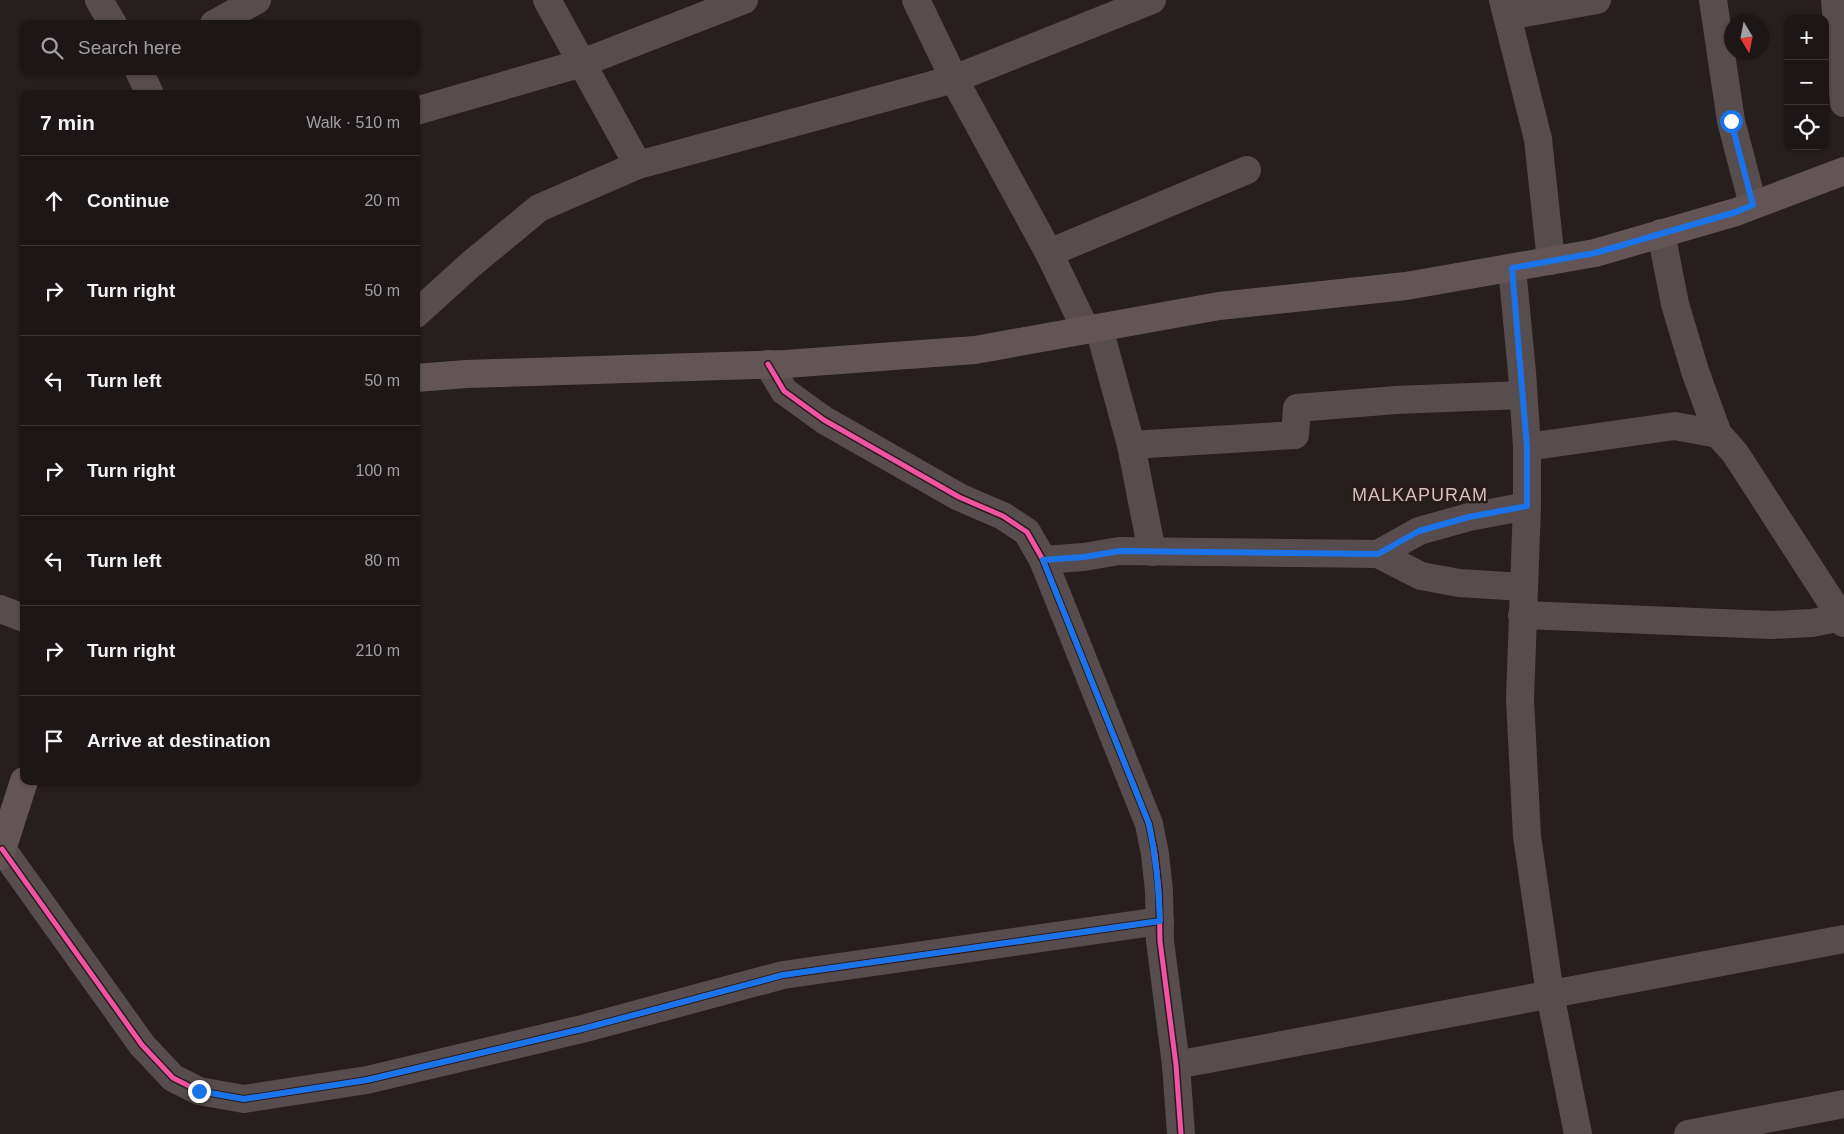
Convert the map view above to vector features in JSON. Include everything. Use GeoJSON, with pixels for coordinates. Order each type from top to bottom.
{"type":"FeatureCollection","features":[{"type":"Feature","properties":{"kind":"main road"},"geometry":{"type":"LineString","coordinates":[[420,378],[466,374],[768,364],[975,350],[1219,306],[1406,286],[1595,253],[1736,212],[1844,171]]}},
{"type":"Feature","properties":{"kind":"main road"},"geometry":{"type":"LineString","coordinates":[[1,853],[23,785]]}},
{"type":"Feature","properties":{"kind":"street"},"geometry":{"type":"LineString","coordinates":[[99,0],[111,20]]}},
{"type":"Feature","properties":{"kind":"street"},"geometry":{"type":"LineString","coordinates":[[221,20],[257,0]]}},
{"type":"Feature","properties":{"kind":"street"},"geometry":{"type":"LineString","coordinates":[[547,0],[638,165]]}},
{"type":"Feature","properties":{"kind":"street"},"geometry":{"type":"LineString","coordinates":[[420,110],[582,63],[744,0]]}},
{"type":"Feature","properties":{"kind":"street"},"geometry":{"type":"LineString","coordinates":[[916,0],[954,79],[1092,329],[1131,445],[1152,552]]}},
{"type":"Feature","properties":{"kind":"street"},"geometry":{"type":"LineString","coordinates":[[420,310],[470,265],[539,208],[638,165],[954,79],[1152,0]]}},
{"type":"Feature","properties":{"kind":"street"},"geometry":{"type":"LineString","coordinates":[[1552,261],[1538,139],[1505,8],[1597,0]]}},
{"type":"Feature","properties":{"kind":"street"},"geometry":{"type":"LineString","coordinates":[[1713,0],[1731,121],[1753,205]]}},
{"type":"Feature","properties":{"kind":"street"},"geometry":{"type":"LineString","coordinates":[[1835,0],[1844,103]]}},
{"type":"Feature","properties":{"kind":"street"},"geometry":{"type":"LineString","coordinates":[[141,75],[148,90]]}},
{"type":"Feature","properties":{"kind":"street"},"geometry":{"type":"LineString","coordinates":[[1049,253],[1247,170]]}},
{"type":"Feature","properties":{"kind":"street"},"geometry":{"type":"LineString","coordinates":[[1522,615],[1771,625],[1843,620],[1735,453],[1718,434],[1695,371],[1675,304],[1661,233]]}},
{"type":"Feature","properties":{"kind":"street"},"geometry":{"type":"LineString","coordinates":[[1512,268],[1527,447],[1527,506],[1520,699],[1527,836],[1550,994],[1578,1134]]}},
{"type":"Feature","properties":{"kind":"street"},"geometry":{"type":"LineString","coordinates":[[768,364],[784,391],[824,420],[959,497],[1003,516],[1027,532],[1043,560],[1149,824],[1155,854],[1159,892],[1160,941],[1176,1065],[1181,1134]]}},
{"type":"Feature","properties":{"kind":"street"},"geometry":{"type":"LineString","coordinates":[[1131,445],[1296,435],[1297,408],[1396,400],[1522,395]]}},
{"type":"Feature","properties":{"kind":"street"},"geometry":{"type":"LineString","coordinates":[[1527,447],[1675,426],[1718,434]]}},
{"type":"Feature","properties":{"kind":"street"},"geometry":{"type":"LineString","coordinates":[[1378,554],[1419,531],[1469,517],[1527,506]]}},
{"type":"Feature","properties":{"kind":"street"},"geometry":{"type":"LineString","coordinates":[[1043,560],[1084,557],[1120,551],[1378,554],[1421,576],[1459,583],[1523,587]]}},
{"type":"Feature","properties":{"kind":"street"},"geometry":{"type":"LineString","coordinates":[[0,609],[20,616]]}},
{"type":"Feature","properties":{"kind":"street"},"geometry":{"type":"LineString","coordinates":[[1,853],[142,1045],[173,1078],[199,1091],[244,1099],[367,1080],[582,1029],[783,975],[1160,921]]}},
{"type":"Feature","properties":{"kind":"street"},"geometry":{"type":"LineString","coordinates":[[1176,1065],[1844,939]]}},
{"type":"Feature","properties":{"kind":"street"},"geometry":{"type":"LineString","coordinates":[[1688,1134],[1844,1104]]}},
{"type":"Feature","properties":{"kind":"cycle path"},"geometry":{"type":"LineString","coordinates":[[768,364],[784,391],[824,420],[959,497],[1003,516],[1027,532],[1043,560],[1149,824],[1155,854],[1159,891],[1160,941],[1176,1065],[1181,1134]]}},
{"type":"Feature","properties":{"kind":"cycle path"},"geometry":{"type":"LineString","coordinates":[[2,849],[142,1045],[173,1078],[199,1091],[244,1099],[367,1080],[582,1029],[783,975],[1160,921]]}},
{"type":"Feature","properties":{"kind":"district","name":"MALKAPURAM"},"geometry":{"type":"Point","coordinates":[1420,495]}},
{"type":"Feature","properties":{"kind":"route"},"geometry":{"type":"LineString","coordinates":[[199,1091],[244,1099],[367,1080],[582,1029],[783,975],[1160,921],[1155,854],[1149,824],[1116,746],[1043,560],[1084,557],[1120,551],[1378,554],[1419,531],[1469,517],[1527,506],[1527,447],[1512,268],[1595,253],[1736,212],[1753,205],[1731,121]]}}]}
